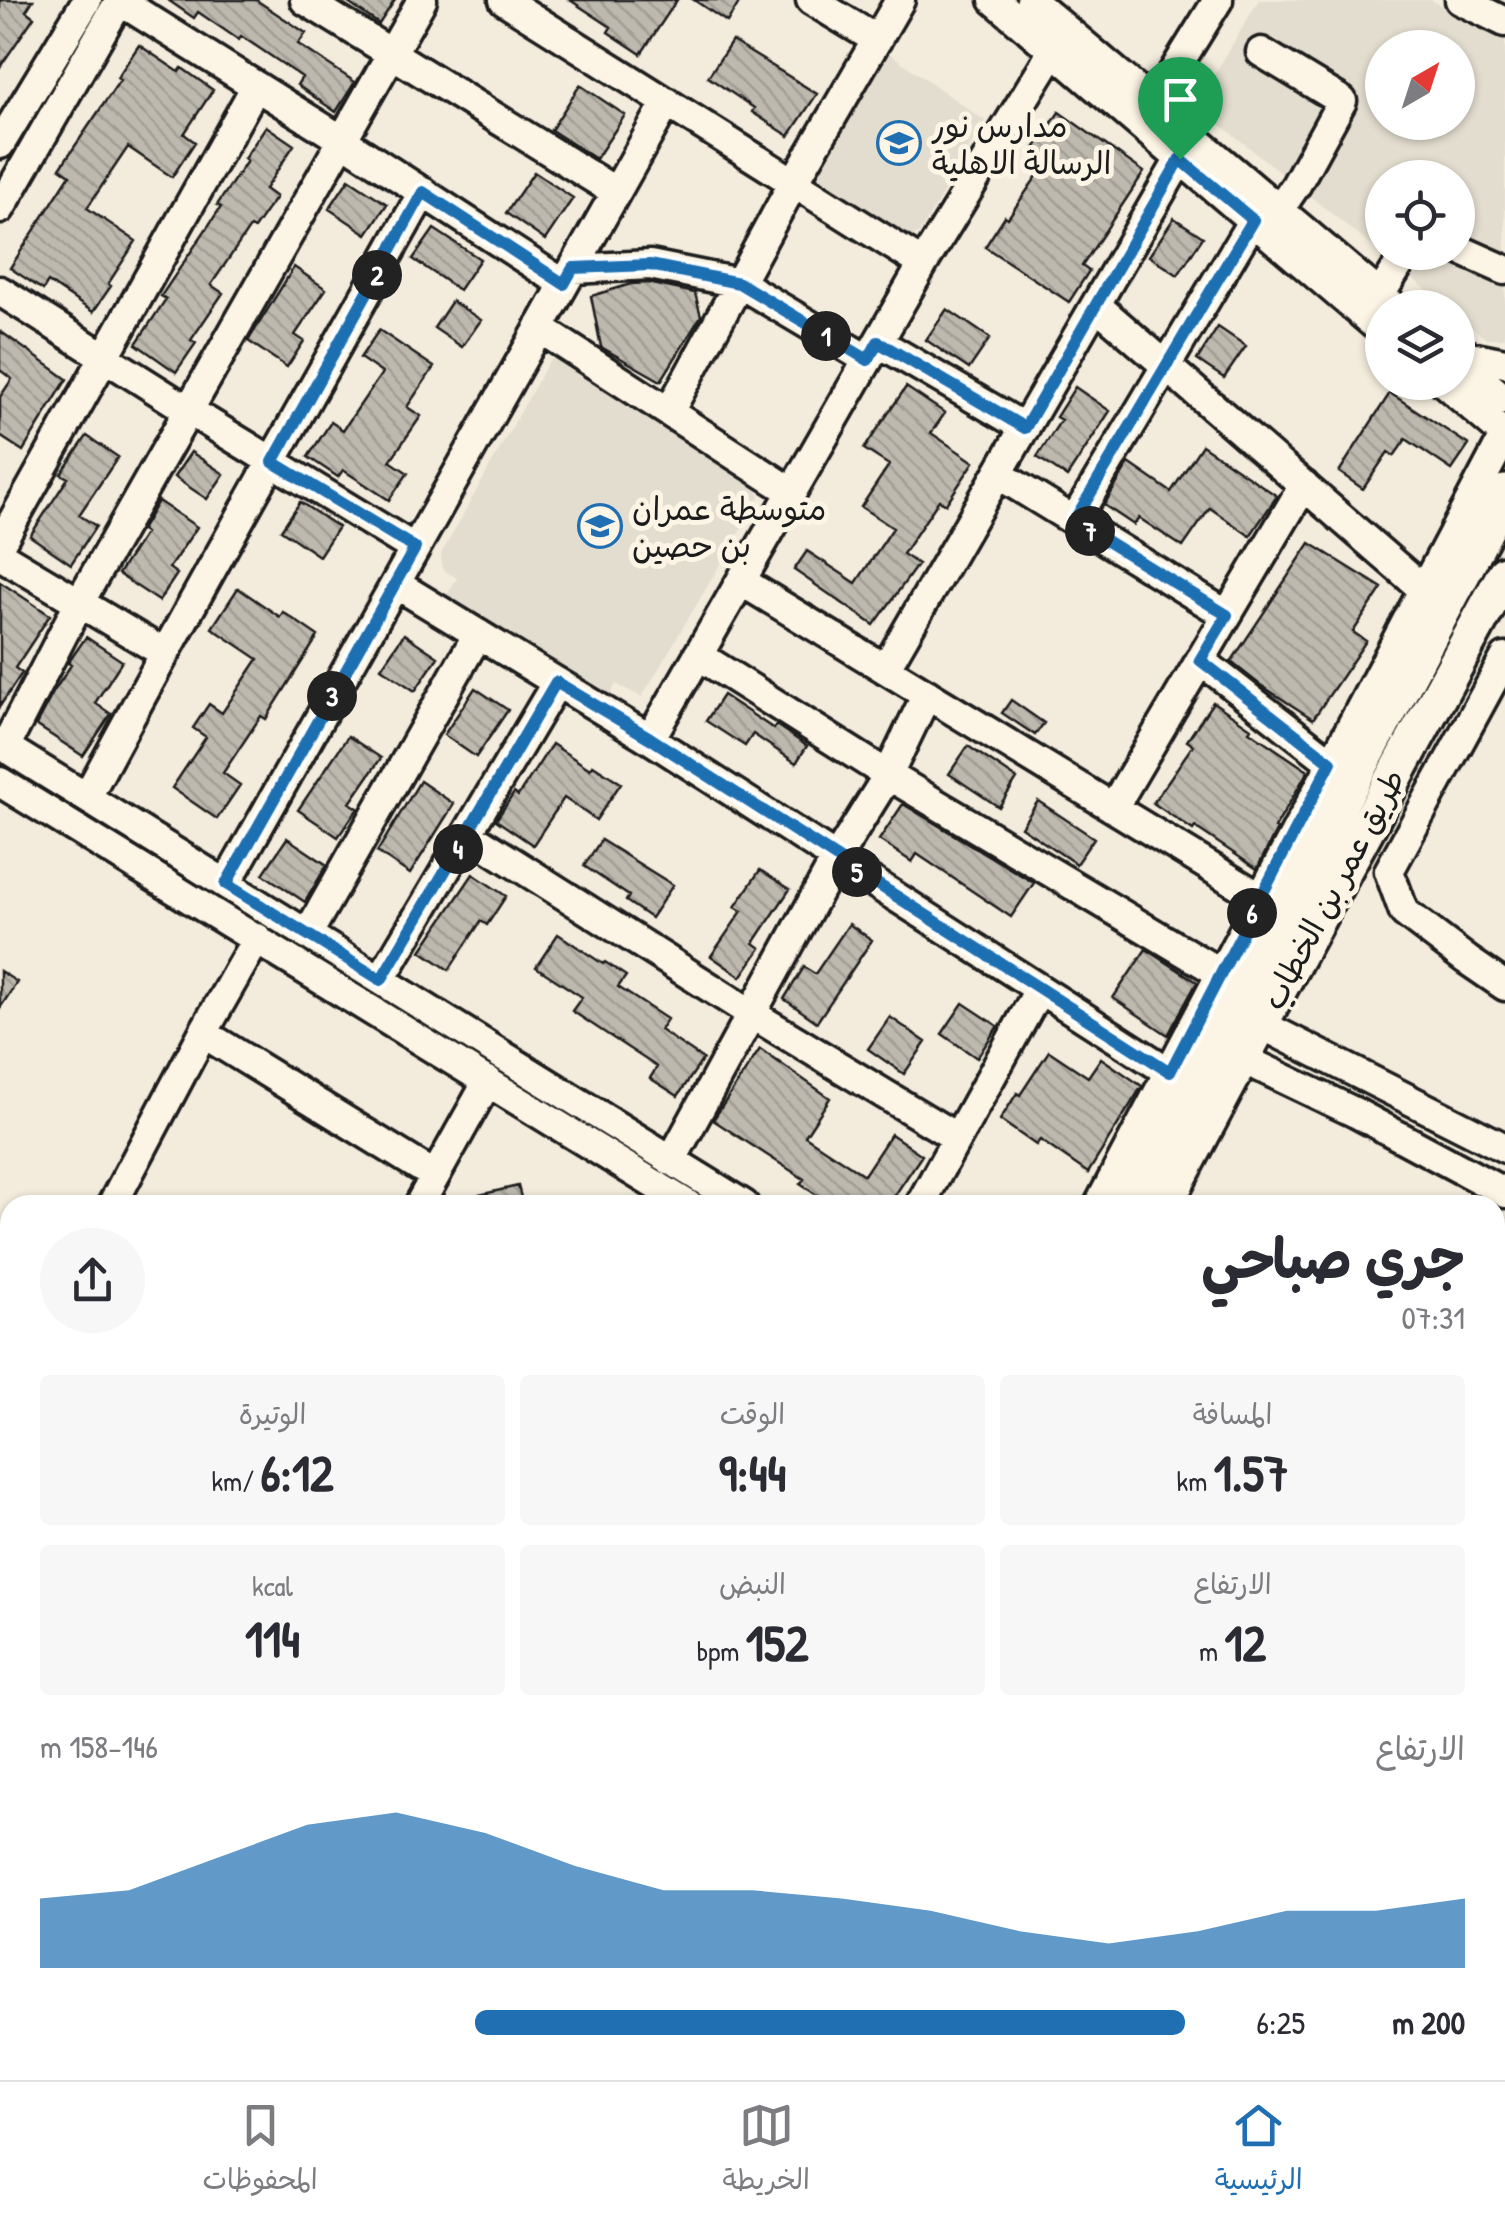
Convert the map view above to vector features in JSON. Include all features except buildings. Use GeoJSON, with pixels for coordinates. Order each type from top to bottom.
{"type":"FeatureCollection","features":[{"type":"Feature","properties":{"kind":"main road","name":"طريق عمر بن الخطاب"},"geometry":{"type":"LineString","coordinates":[[1132,1195],[1505,493]]}},
{"type":"Feature","properties":{"kind":"main road","name":"طريق عمر بن الخطاب"},"geometry":{"type":"LineString","coordinates":[[1169,1195],[1505,574]]}},
{"type":"Feature","properties":{"kind":"street"},"geometry":{"type":"LineString","coordinates":[[0,144],[87,0]]}},
{"type":"Feature","properties":{"kind":"street"},"geometry":{"type":"LineString","coordinates":[[0,209],[120,0],[423,192],[569,276],[650,265],[739,283],[1025,428]]}},
{"type":"Feature","properties":{"kind":"street"},"geometry":{"type":"LineString","coordinates":[[304,0],[616,192]]}},
{"type":"Feature","properties":{"kind":"street"},"geometry":{"type":"LineString","coordinates":[[422,0],[79,603],[2,746],[727,1195]]}},
{"type":"Feature","properties":{"kind":"street"},"geometry":{"type":"LineString","coordinates":[[504,0],[923,264]]}},
{"type":"Feature","properties":{"kind":"street"},"geometry":{"type":"LineString","coordinates":[[811,0],[876,40]]}},
{"type":"Feature","properties":{"kind":"street"},"geometry":{"type":"LineString","coordinates":[[669,412],[794,182],[900,0]]}},
{"type":"Feature","properties":{"kind":"street"},"geometry":{"type":"LineString","coordinates":[[994,0],[1053,50],[1280,210],[1375,290]]}},
{"type":"Feature","properties":{"kind":"street"},"geometry":{"type":"LineString","coordinates":[[1030,0],[1147,114],[1180,159],[1365,316]]}},
{"type":"Feature","properties":{"kind":"street"},"geometry":{"type":"LineString","coordinates":[[1147,114],[1218,0]]}},
{"type":"Feature","properties":{"kind":"street"},"geometry":{"type":"LineString","coordinates":[[1460,0],[1505,22]]}},
{"type":"Feature","properties":{"kind":"street"},"geometry":{"type":"LineString","coordinates":[[650,738],[923,264],[1053,50]]}},
{"type":"Feature","properties":{"kind":"street"},"geometry":{"type":"LineString","coordinates":[[1261,52],[1342,101],[1280,210]]}},
{"type":"Feature","properties":{"kind":"street"},"geometry":{"type":"LineString","coordinates":[[0,544],[256,86]]}},
{"type":"Feature","properties":{"kind":"street"},"geometry":{"type":"LineString","coordinates":[[226,884],[666,102]]}},
{"type":"Feature","properties":{"kind":"street"},"geometry":{"type":"LineString","coordinates":[[885,669],[1180,159]]}},
{"type":"Feature","properties":{"kind":"street"},"geometry":{"type":"LineString","coordinates":[[87,797],[164,652],[423,192]]}},
{"type":"Feature","properties":{"kind":"street"},"geometry":{"type":"LineString","coordinates":[[1074,521],[1253,220]]}},
{"type":"Feature","properties":{"kind":"street"},"geometry":{"type":"LineString","coordinates":[[1475,257],[1505,270]]}},
{"type":"Feature","properties":{"kind":"street"},"geometry":{"type":"LineString","coordinates":[[0,290],[415,548]]}},
{"type":"Feature","properties":{"kind":"street"},"geometry":{"type":"LineString","coordinates":[[1096,305],[1424,590]]}},
{"type":"Feature","properties":{"kind":"street"},"geometry":{"type":"LineString","coordinates":[[539,328],[792,492]]}},
{"type":"Feature","properties":{"kind":"street"},"geometry":{"type":"LineString","coordinates":[[1475,357],[1505,363]]}},
{"type":"Feature","properties":{"kind":"street"},"geometry":{"type":"LineString","coordinates":[[1475,374],[1505,400]]}},
{"type":"Feature","properties":{"kind":"street"},"geometry":{"type":"LineString","coordinates":[[1104,1195],[1505,435],[1464,400]]}},
{"type":"Feature","properties":{"kind":"street"},"geometry":{"type":"LineString","coordinates":[[998,474],[1227,615]]}},
{"type":"Feature","properties":{"kind":"street"},"geometry":{"type":"LineString","coordinates":[[1113,808],[1304,486]]}},
{"type":"Feature","properties":{"kind":"street"},"geometry":{"type":"LineString","coordinates":[[0,556],[164,652]]}},
{"type":"Feature","properties":{"kind":"street"},"geometry":{"type":"LineString","coordinates":[[741,581],[1261,898]]}},
{"type":"Feature","properties":{"kind":"street"},"geometry":{"type":"LineString","coordinates":[[396,584],[650,738],[1170,1072]]}},
{"type":"Feature","properties":{"kind":"street"},"geometry":{"type":"LineString","coordinates":[[307,934],[478,634]]}},
{"type":"Feature","properties":{"kind":"street"},"geometry":{"type":"LineString","coordinates":[[1468,645],[1504,660],[1389,871],[1404,912],[1467,960],[1503,978]]}},
{"type":"Feature","properties":{"kind":"street"},"geometry":{"type":"LineString","coordinates":[[698,655],[888,775],[1220,973]]}},
{"type":"Feature","properties":{"kind":"street"},"geometry":{"type":"LineString","coordinates":[[1200,660],[1331,762]]}},
{"type":"Feature","properties":{"kind":"street"},"geometry":{"type":"LineString","coordinates":[[381,980],[556,682]]}},
{"type":"Feature","properties":{"kind":"street"},"geometry":{"type":"LineString","coordinates":[[671,1161],[836,859],[888,775],[926,694]]}},
{"type":"Feature","properties":{"kind":"street"},"geometry":{"type":"LineString","coordinates":[[0,782],[670,1195]]}},
{"type":"Feature","properties":{"kind":"street"},"geometry":{"type":"LineString","coordinates":[[468,834],[957,1138]]}},
{"type":"Feature","properties":{"kind":"street"},"geometry":{"type":"LineString","coordinates":[[1329,897],[1370,865],[1394,862]]}},
{"type":"Feature","properties":{"kind":"street"},"geometry":{"type":"LineString","coordinates":[[117,1195],[258,938]]}},
{"type":"Feature","properties":{"kind":"street"},"geometry":{"type":"LineString","coordinates":[[926,1195],[1039,990]]}},
{"type":"Feature","properties":{"kind":"street"},"geometry":{"type":"LineString","coordinates":[[1260,1024],[1505,1148]]}},
{"type":"Feature","properties":{"kind":"street"},"geometry":{"type":"LineString","coordinates":[[204,1034],[436,1176]]}},
{"type":"Feature","properties":{"kind":"street"},"geometry":{"type":"LineString","coordinates":[[1241,1058],[1505,1193]]}},
{"type":"Feature","properties":{"kind":"street"},"geometry":{"type":"LineString","coordinates":[[425,1195],[488,1080]]}},
{"type":"Feature","properties":{"kind":"shaded area"},"geometry":{"type":"Polygon","coordinates":[[[1259,0],[1430,0],[1505,37],[1505,338],[1485,338],[1475,330],[1475,290],[1427,290],[1402,270],[1475,270],[1475,160],[1365,160],[1365,240],[1196,105],[1259,0]]]}},
{"type":"Feature","properties":{"kind":"shaded area","name":"مدارس نور الرسالة الاهلية"},"geometry":{"type":"Polygon","coordinates":[[[882,48],[985,121],[919,234],[907,238],[822,183],[813,165],[882,48]]]}},
{"type":"Feature","properties":{"kind":"shaded area","name":"متوسطة عمران بن حصين"},"geometry":{"type":"Polygon","coordinates":[[[559,356],[751,479],[760,497],[642,697],[616,684],[606,703],[445,598],[457,578],[442,569],[441,554],[549,361],[559,356]]]}},
{"type":"Feature","properties":{"kind":"place","name":"مدارس نور الرسالة الاهلية"},"geometry":{"type":"Point","coordinates":[899,143]}},
{"type":"Feature","properties":{"kind":"place","name":"متوسطة عمران بن حصين"},"geometry":{"type":"Point","coordinates":[600,526]}},
{"type":"Feature","properties":{"kind":"route"},"geometry":{"type":"LineString","coordinates":[[1180,159],[1253,220],[1074,521],[1227,615],[1200,660],[1331,762],[1170,1072],[650,738],[556,682],[381,980],[226,884],[415,548],[273,462],[423,192],[564,284],[573,268],[650,265],[739,283],[868,360],[878,342],[1025,428],[1180,159]]}}]}
